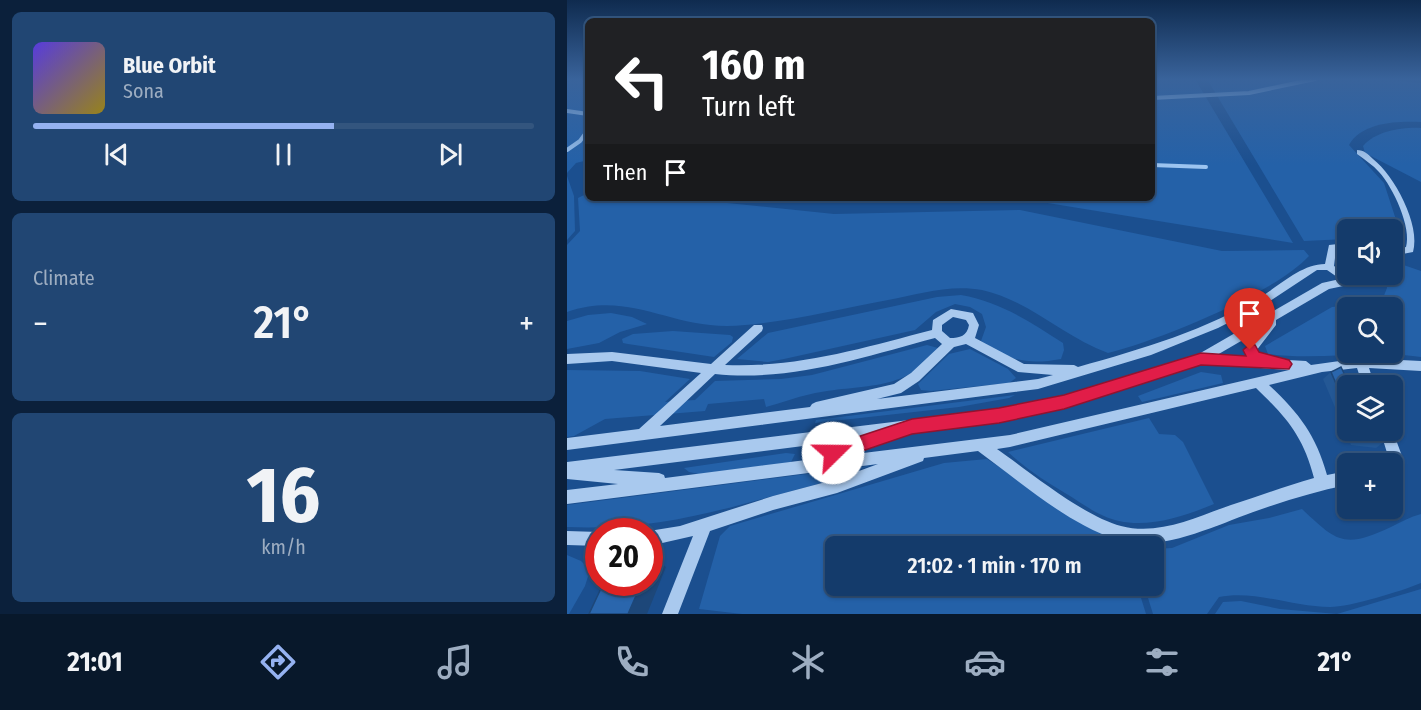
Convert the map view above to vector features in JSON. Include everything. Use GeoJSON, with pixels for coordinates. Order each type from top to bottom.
{"type":"FeatureCollection","features":[{"type":"Feature","properties":{"kind":"street"},"geometry":{"type":"LineString","coordinates":[[1360,152],[1388,178],[1402,204],[1413,240],[1410,250],[1403,251]]}},
{"type":"Feature","properties":{"kind":"street"},"geometry":{"type":"LineString","coordinates":[[567,444],[1006,390],[1095,369],[1147,352],[1214,325],[1324,266],[1332,247],[1337,247]]}},
{"type":"Feature","properties":{"kind":"street"},"geometry":{"type":"LineString","coordinates":[[567,471],[999,415],[1048,406],[1201,359],[1327,285],[1344,282],[1345,278],[1341,272],[1324,266]]}},
{"type":"Feature","properties":{"kind":"street"},"geometry":{"type":"LineString","coordinates":[[967,339],[974,325],[964,314],[951,313],[941,318],[936,328],[942,339],[952,342],[967,339],[1022,369],[1042,372],[1095,369]]}},
{"type":"Feature","properties":{"kind":"street"},"geometry":{"type":"LineString","coordinates":[[1276,317],[1250,351],[1254,357],[1284,364]]}},
{"type":"Feature","properties":{"kind":"street"},"geometry":{"type":"LineString","coordinates":[[640,435],[758,328]]}},
{"type":"Feature","properties":{"kind":"street"},"geometry":{"type":"LineString","coordinates":[[567,359],[637,357],[713,369],[756,371],[797,367],[937,333]]}},
{"type":"Feature","properties":{"kind":"street"},"geometry":{"type":"LineString","coordinates":[[749,423],[897,389],[915,377],[952,342]]}},
{"type":"Feature","properties":{"kind":"street"},"geometry":{"type":"LineString","coordinates":[[1201,359],[1322,367]]}},
{"type":"Feature","properties":{"kind":"street"},"geometry":{"type":"LineString","coordinates":[[1361,363],[1365,375]]}},
{"type":"Feature","properties":{"kind":"street"},"geometry":{"type":"LineString","coordinates":[[567,497],[980,445],[1035,436],[1322,367],[1361,363],[1421,366]]}},
{"type":"Feature","properties":{"kind":"street"},"geometry":{"type":"LineString","coordinates":[[1258,382],[1300,426],[1314,450],[1322,482]]}},
{"type":"Feature","properties":{"kind":"street"},"geometry":{"type":"LineString","coordinates":[[801,467],[849,446],[912,426]]}},
{"type":"Feature","properties":{"kind":"street"},"geometry":{"type":"LineString","coordinates":[[980,445],[1088,518],[1112,530],[1133,536],[1153,537],[1170,533],[1322,482],[1337,480]]}},
{"type":"Feature","properties":{"kind":"street"},"geometry":{"type":"LineString","coordinates":[[663,535],[704,526],[862,479],[933,450]]}},
{"type":"Feature","properties":{"kind":"street"},"geometry":{"type":"LineString","coordinates":[[567,471],[682,482]]}},
{"type":"Feature","properties":{"kind":"street"},"geometry":{"type":"LineString","coordinates":[[670,614],[704,526]]}},
{"type":"Feature","properties":{"kind":"street"},"geometry":{"type":"LineString","coordinates":[[567,538],[585,539]]}},
{"type":"Feature","properties":{"kind":"shaded area"},"geometry":{"type":"Polygon","coordinates":[[[567,108],[585,108],[585,161],[576,163],[567,173],[567,108]]]}},
{"type":"Feature","properties":{"kind":"shaded area"},"geometry":{"type":"Polygon","coordinates":[[[1155,108],[1212,108],[1293,243],[1035,201],[1155,201],[1155,108]]]}},
{"type":"Feature","properties":{"kind":"shaded area"},"geometry":{"type":"Polygon","coordinates":[[[1224,108],[1421,108],[1421,122],[1381,124],[1371,127],[1355,137],[1349,145],[1384,183],[1396,219],[1337,219],[1337,239],[1304,241],[1224,108]]]}},
{"type":"Feature","properties":{"kind":"shaded area"},"geometry":{"type":"Polygon","coordinates":[[[1421,128],[1421,182],[1365,153],[1363,146],[1382,133],[1398,129],[1421,128]]]}},
{"type":"Feature","properties":{"kind":"shaded area"},"geometry":{"type":"Polygon","coordinates":[[[567,176],[574,196],[575,231],[567,240],[567,176]]]}},
{"type":"Feature","properties":{"kind":"shaded area"},"geometry":{"type":"Polygon","coordinates":[[[585,194],[585,201],[708,201],[834,214],[1020,210],[1222,251],[1304,250],[1309,256],[1292,271],[1270,285],[1215,314],[1156,338],[1108,353],[1076,338],[1015,302],[999,295],[970,288],[935,290],[766,323],[705,325],[629,307],[609,305],[567,312],[567,245],[580,231],[578,198],[585,194]]]}},
{"type":"Feature","properties":{"kind":"shaded area"},"geometry":{"type":"Polygon","coordinates":[[[1403,265],[1421,271],[1421,357],[1403,355],[1403,297],[1383,297],[1387,285],[1403,285],[1403,265]]]}},
{"type":"Feature","properties":{"kind":"shaded area"},"geometry":{"type":"Polygon","coordinates":[[[961,295],[1002,308],[1027,320],[1063,343],[1064,350],[1061,359],[1028,361],[1000,353],[981,341],[986,327],[982,314],[970,307],[955,304],[936,312],[915,330],[768,362],[737,359],[768,333],[937,297],[961,295]]]}},
{"type":"Feature","properties":{"kind":"shaded area"},"geometry":{"type":"Polygon","coordinates":[[[1332,307],[1337,307],[1337,355],[1268,354],[1265,346],[1332,307]]]}},
{"type":"Feature","properties":{"kind":"shaded area"},"geometry":{"type":"Polygon","coordinates":[[[611,313],[632,317],[647,324],[620,332],[599,343],[567,349],[567,321],[588,315],[611,313]]]}},
{"type":"Feature","properties":{"kind":"shaded area"},"geometry":{"type":"Polygon","coordinates":[[[673,331],[733,337],[732,342],[714,357],[628,344],[623,343],[622,339],[633,334],[673,331]]]}},
{"type":"Feature","properties":{"kind":"shaded area"},"geometry":{"type":"Polygon","coordinates":[[[927,345],[938,348],[926,363],[897,380],[811,394],[766,407],[764,399],[708,404],[705,411],[605,419],[574,436],[567,437],[567,370],[640,371],[690,379],[665,402],[695,400],[715,381],[781,379],[812,375],[927,345]]]}},
{"type":"Feature","properties":{"kind":"shaded area"},"geometry":{"type":"Polygon","coordinates":[[[970,349],[1008,369],[1016,378],[1009,383],[921,390],[918,384],[949,354],[970,349]]]}},
{"type":"Feature","properties":{"kind":"shaded area"},"geometry":{"type":"Polygon","coordinates":[[[1201,372],[1221,375],[1223,383],[1142,402],[1138,396],[1201,372]]]}},
{"type":"Feature","properties":{"kind":"shaded area"},"geometry":{"type":"Polygon","coordinates":[[[1015,395],[959,407],[815,423],[816,420],[1015,395]]]}},
{"type":"Feature","properties":{"kind":"shaded area"},"geometry":{"type":"Polygon","coordinates":[[[1149,418],[1159,434],[1175,435],[1183,442],[1214,504],[1191,513],[1155,522],[1119,521],[1084,505],[1035,474],[1008,452],[1149,418]]]}},
{"type":"Feature","properties":{"kind":"shaded area"},"geometry":{"type":"Polygon","coordinates":[[[786,453],[795,454],[791,462],[699,474],[689,472],[684,468],[786,453]]]}},
{"type":"Feature","properties":{"kind":"shaded area"},"geometry":{"type":"Polygon","coordinates":[[[987,459],[1105,536],[825,536],[825,596],[1140,596],[1146,614],[742,614],[699,609],[720,536],[730,526],[944,463],[987,459]]]}},
{"type":"Feature","properties":{"kind":"shaded area"},"geometry":{"type":"Polygon","coordinates":[[[869,466],[820,483],[669,521],[663,522],[663,518],[585,518],[585,527],[567,527],[567,505],[869,466]]]}},
{"type":"Feature","properties":{"kind":"shaded area"},"geometry":{"type":"Polygon","coordinates":[[[1302,509],[1333,535],[1351,540],[1375,534],[1421,514],[1421,583],[1376,598],[1339,606],[1316,606],[1233,595],[1219,597],[1207,614],[1153,614],[1147,596],[1164,596],[1164,548],[1172,548],[1229,525],[1302,509]]]}},
{"type":"Feature","properties":{"kind":"shaded area"},"geometry":{"type":"Polygon","coordinates":[[[567,555],[585,565],[585,586],[567,614],[567,555]]]}},
{"type":"Feature","properties":{"kind":"shaded area"},"geometry":{"type":"Polygon","coordinates":[[[1421,589],[1421,614],[1337,614],[1421,589]]]}},
{"type":"Feature","properties":{"kind":"shaded area"},"geometry":{"type":"Polygon","coordinates":[[[1241,601],[1280,609],[1337,614],[1215,614],[1223,602],[1241,601]]]}},
{"type":"Feature","properties":{"kind":"building"},"geometry":{"type":"Polygon","coordinates":[[[1341,367],[1345,375],[1337,375],[1337,386],[1331,372],[1341,367]]]}},
{"type":"Feature","properties":{"kind":"building"},"geometry":{"type":"Polygon","coordinates":[[[597,596],[636,596],[628,614],[589,614],[597,596]]]}},
{"type":"Feature","properties":{"kind":"waterway"},"geometry":{"type":"LineString","coordinates":[[567,111],[585,114]]}},
{"type":"Feature","properties":{"kind":"waterway"},"geometry":{"type":"LineString","coordinates":[[567,150],[580,141],[585,134]]}},
{"type":"Feature","properties":{"kind":"waterway"},"geometry":{"type":"LineString","coordinates":[[1155,165],[1206,167]]}},
{"type":"Feature","properties":{"kind":"route"},"geometry":{"type":"LineString","coordinates":[[833,453],[912,426],[999,415],[1064,402],[1201,359],[1284,364],[1254,357],[1250,350]]}}]}
